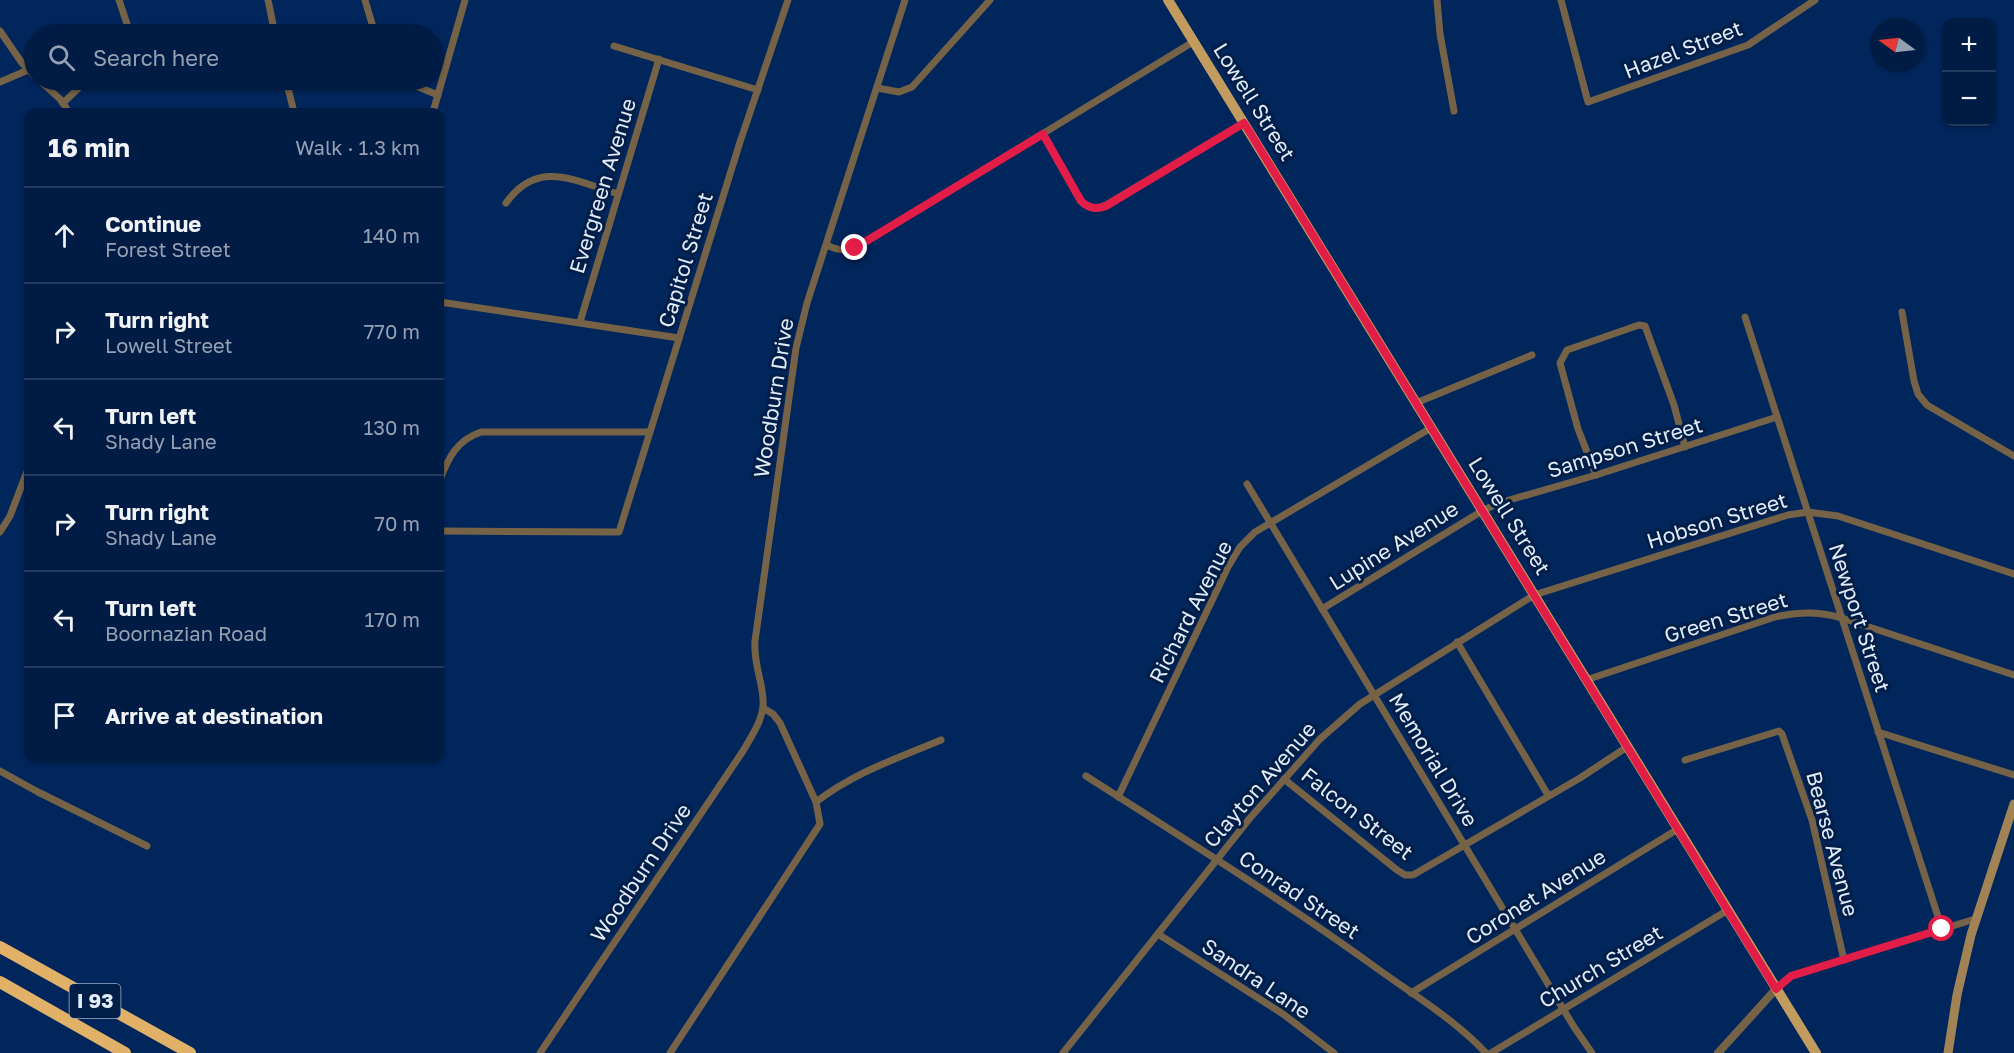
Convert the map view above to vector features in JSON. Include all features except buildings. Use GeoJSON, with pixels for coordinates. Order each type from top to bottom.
{"type":"FeatureCollection","features":[{"type":"Feature","properties":{"kind":"highway","name":"I 93"},"geometry":{"type":"LineString","coordinates":[[0,947],[190,1053]]}},
{"type":"Feature","properties":{"kind":"highway","name":"I 93"},"geometry":{"type":"LineString","coordinates":[[0,982],[125,1053]]}},
{"type":"Feature","properties":{"kind":"main road","name":"Lowell Street"},"geometry":{"type":"LineString","coordinates":[[1168,0],[1816,1053]]}},
{"type":"Feature","properties":{"kind":"main road"},"geometry":{"type":"LineString","coordinates":[[1948,1053],[1957,995],[1975,919],[2014,804]]}},
{"type":"Feature","properties":{"kind":"street"},"geometry":{"type":"LineString","coordinates":[[119,0],[128,24]]}},
{"type":"Feature","properties":{"kind":"street"},"geometry":{"type":"LineString","coordinates":[[268,0],[273,24]]}},
{"type":"Feature","properties":{"kind":"street"},"geometry":{"type":"LineString","coordinates":[[365,0],[372,24]]}},
{"type":"Feature","properties":{"kind":"street"},"geometry":{"type":"LineString","coordinates":[[444,74],[465,0]]}},
{"type":"Feature","properties":{"kind":"street","name":"Capitol Street"},"geometry":{"type":"LineString","coordinates":[[444,531],[619,532],[788,0]]}},
{"type":"Feature","properties":{"kind":"street","name":"Woodburn Drive"},"geometry":{"type":"LineString","coordinates":[[540,1053],[743,751],[759,722],[763,708],[762,694],[754,653],[792,369],[801,327],[905,0]]}},
{"type":"Feature","properties":{"kind":"street"},"geometry":{"type":"LineString","coordinates":[[877,87],[899,93],[912,87],[990,0]]}},
{"type":"Feature","properties":{"kind":"street"},"geometry":{"type":"LineString","coordinates":[[1437,0],[1440,34],[1454,111]]}},
{"type":"Feature","properties":{"kind":"street","name":"Hazel Street"},"geometry":{"type":"LineString","coordinates":[[1561,0],[1588,102],[1748,45],[1815,0]]}},
{"type":"Feature","properties":{"kind":"street"},"geometry":{"type":"LineString","coordinates":[[0,32],[24,65]]}},
{"type":"Feature","properties":{"kind":"street"},"geometry":{"type":"LineString","coordinates":[[827,245],[841,250],[855,248],[1194,42]]}},
{"type":"Feature","properties":{"kind":"street"},"geometry":{"type":"LineString","coordinates":[[615,46],[758,90]]}},
{"type":"Feature","properties":{"kind":"street","name":"Evergreen Avenue"},"geometry":{"type":"LineString","coordinates":[[580,322],[659,60]]}},
{"type":"Feature","properties":{"kind":"street"},"geometry":{"type":"LineString","coordinates":[[0,82],[24,72]]}},
{"type":"Feature","properties":{"kind":"street"},"geometry":{"type":"LineString","coordinates":[[49,90],[66,108]]}},
{"type":"Feature","properties":{"kind":"street"},"geometry":{"type":"LineString","coordinates":[[63,103],[77,90]]}},
{"type":"Feature","properties":{"kind":"street"},"geometry":{"type":"LineString","coordinates":[[288,90],[293,108]]}},
{"type":"Feature","properties":{"kind":"street"},"geometry":{"type":"LineString","coordinates":[[425,90],[438,95]]}},
{"type":"Feature","properties":{"kind":"street"},"geometry":{"type":"LineString","coordinates":[[434,108],[439,90]]}},
{"type":"Feature","properties":{"kind":"street"},"geometry":{"type":"LineString","coordinates":[[1043,134],[1081,201],[1095,208],[1106,206],[1244,123]]}},
{"type":"Feature","properties":{"kind":"street"},"geometry":{"type":"LineString","coordinates":[[506,203],[530,181],[541,176],[552,175],[618,194]]}},
{"type":"Feature","properties":{"kind":"street"},"geometry":{"type":"LineString","coordinates":[[444,303],[679,338]]}},
{"type":"Feature","properties":{"kind":"street"},"geometry":{"type":"LineString","coordinates":[[1902,312],[1918,394],[1927,405],[2014,456]]}},
{"type":"Feature","properties":{"kind":"street","name":"Newport Street"},"geometry":{"type":"LineString","coordinates":[[1745,317],[1942,929]]}},
{"type":"Feature","properties":{"kind":"street"},"geometry":{"type":"LineString","coordinates":[[1596,475],[1578,429],[1560,363],[1567,350],[1639,325],[1645,326],[1668,388],[1685,447]]}},
{"type":"Feature","properties":{"kind":"street"},"geometry":{"type":"LineString","coordinates":[[1416,404],[1532,355]]}},
{"type":"Feature","properties":{"kind":"street","name":"Sampson Street"},"geometry":{"type":"LineString","coordinates":[[1482,511],[1777,417]]}},
{"type":"Feature","properties":{"kind":"street","name":"Richard Avenue"},"geometry":{"type":"LineString","coordinates":[[1118,797],[1233,557],[1247,539],[1431,428]]}},
{"type":"Feature","properties":{"kind":"street"},"geometry":{"type":"LineString","coordinates":[[444,471],[454,449],[468,437],[481,432],[650,432]]}},
{"type":"Feature","properties":{"kind":"street"},"geometry":{"type":"LineString","coordinates":[[0,532],[10,516],[24,479]]}},
{"type":"Feature","properties":{"kind":"street","name":"Memorial Drive"},"geometry":{"type":"LineString","coordinates":[[1247,484],[1563,1009],[1592,1053]]}},
{"type":"Feature","properties":{"kind":"street","name":"Lupine Avenue"},"geometry":{"type":"LineString","coordinates":[[1322,609],[1482,511]]}},
{"type":"Feature","properties":{"kind":"street","name":"Hobson Street"},"geometry":{"type":"LineString","coordinates":[[1534,595],[1788,515],[1808,512],[1838,516],[2014,574]]}},
{"type":"Feature","properties":{"kind":"street","name":"Clayton Avenue"},"geometry":{"type":"LineString","coordinates":[[1063,1053],[1250,818],[1339,721],[1374,694],[1534,595]]}},
{"type":"Feature","properties":{"kind":"street","name":"Green Street"},"geometry":{"type":"LineString","coordinates":[[1586,680],[1776,617],[1804,612],[1842,618],[2014,675]]}},
{"type":"Feature","properties":{"kind":"street"},"geometry":{"type":"LineString","coordinates":[[1457,642],[1548,795]]}},
{"type":"Feature","properties":{"kind":"street"},"geometry":{"type":"LineString","coordinates":[[670,1053],[816,833],[820,820],[816,802],[780,723],[773,714],[763,708]]}},
{"type":"Feature","properties":{"kind":"street","name":"Bearse Avenue"},"geometry":{"type":"LineString","coordinates":[[1685,760],[1779,731],[1782,734],[1812,820],[1844,960]]}},
{"type":"Feature","properties":{"kind":"street"},"geometry":{"type":"LineString","coordinates":[[1878,732],[2014,775]]}},
{"type":"Feature","properties":{"kind":"street"},"geometry":{"type":"LineString","coordinates":[[816,802],[837,786],[857,775],[941,740]]}},
{"type":"Feature","properties":{"kind":"street","name":"Falcon Street"},"geometry":{"type":"LineString","coordinates":[[1284,779],[1405,874],[1413,874],[1580,778],[1627,747]]}},
{"type":"Feature","properties":{"kind":"street"},"geometry":{"type":"LineString","coordinates":[[0,771],[147,846]]}},
{"type":"Feature","properties":{"kind":"street","name":"Conrad Street"},"geometry":{"type":"LineString","coordinates":[[1086,776],[1330,934],[1468,1036],[1486,1053]]}},
{"type":"Feature","properties":{"kind":"street","name":"Coronet Avenue"},"geometry":{"type":"LineString","coordinates":[[1411,993],[1678,829]]}},
{"type":"Feature","properties":{"kind":"street","name":"Church Street"},"geometry":{"type":"LineString","coordinates":[[1491,1053],[1728,910]]}},
{"type":"Feature","properties":{"kind":"street"},"geometry":{"type":"LineString","coordinates":[[1718,1053],[1776,989],[1791,976],[1975,919]]}},
{"type":"Feature","properties":{"kind":"street","name":"Sandra Lane"},"geometry":{"type":"LineString","coordinates":[[1158,934],[1283,1014],[1334,1053]]}},
{"type":"Feature","properties":{"kind":"route"},"geometry":{"type":"LineString","coordinates":[[855,248],[1043,134],[1081,201],[1089,207],[1100,208],[1244,123],[1776,989],[1791,976],[1942,929]]}}]}
